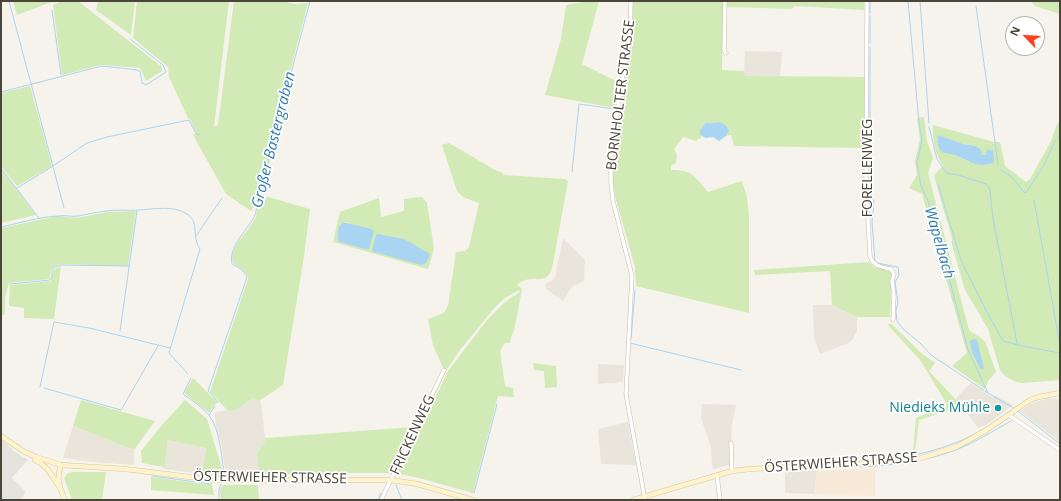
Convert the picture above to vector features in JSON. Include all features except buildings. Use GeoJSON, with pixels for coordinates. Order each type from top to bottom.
{"type":"FeatureCollection","features":[{"type":"Feature","properties":{"kind":"street","name":"BORNHOLTER STRASSE"},"geometry":{"type":"LineString","coordinates":[[631,1],[630,40],[620,85],[611,156],[610,183],[613,201],[632,276],[626,394],[644,498]]}},
{"type":"Feature","properties":{"kind":"street"},"geometry":{"type":"LineString","coordinates":[[725,1],[724,50],[726,53]]}},
{"type":"Feature","properties":{"kind":"street","name":"FORELLENWEG"},"geometry":{"type":"LineString","coordinates":[[867,1],[866,183],[870,256],[875,265],[891,270],[894,274],[892,281],[894,296],[893,320]]}},
{"type":"Feature","properties":{"kind":"street","name":"FRICKENWEG"},"geometry":{"type":"LineString","coordinates":[[382,500],[444,370]]}},
{"type":"Feature","properties":{"kind":"street","name":"ÖSTERWIEHER STRASSE"},"geometry":{"type":"LineString","coordinates":[[633,500],[732,471],[875,463],[918,459],[930,456],[963,444],[981,434],[1018,407],[1038,397],[1060,393]]}},
{"type":"Feature","properties":{"kind":"street"},"geometry":{"type":"LineString","coordinates":[[1010,414],[1060,450]]}},
{"type":"Feature","properties":{"kind":"street","name":"ÖSTERWIEHER STRASSE"},"geometry":{"type":"LineString","coordinates":[[1,436],[27,453],[61,465],[125,469],[215,480],[392,480],[417,484],[473,500]]}},
{"type":"Feature","properties":{"kind":"street","name":"ÖSTERWIEHER STRASSE"},"geometry":{"type":"LineString","coordinates":[[1,436],[16,449],[45,466],[60,488]]}},
{"type":"Feature","properties":{"kind":"street"},"geometry":{"type":"LineString","coordinates":[[732,443],[732,471]]}},
{"type":"Feature","properties":{"kind":"street"},"geometry":{"type":"LineString","coordinates":[[53,477],[52,473],[55,463]]}},
{"type":"Feature","properties":{"kind":"street"},"geometry":{"type":"LineString","coordinates":[[61,465],[58,478],[65,500]]}},
{"type":"Feature","properties":{"kind":"street"},"geometry":{"type":"LineString","coordinates":[[717,475],[720,500]]}},
{"type":"Feature","properties":{"kind":"shaded area"},"geometry":{"type":"Polygon","coordinates":[[[745,51],[782,52],[780,77],[744,76],[745,51]]]}},
{"type":"Feature","properties":{"kind":"shaded area"},"geometry":{"type":"Polygon","coordinates":[[[563,238],[585,260],[584,281],[572,287],[563,301],[549,291],[545,284],[555,277],[563,238]]]}},
{"type":"Feature","properties":{"kind":"shaded area"},"geometry":{"type":"Polygon","coordinates":[[[813,305],[832,305],[857,317],[857,331],[853,339],[849,343],[820,354],[814,338],[813,305]]]}},
{"type":"Feature","properties":{"kind":"shaded area"},"geometry":{"type":"Polygon","coordinates":[[[598,364],[624,365],[623,382],[598,384],[598,364]]]}},
{"type":"Feature","properties":{"kind":"shaded area"},"geometry":{"type":"Polygon","coordinates":[[[971,383],[993,398],[995,395],[1013,405],[988,424],[978,428],[965,410],[956,403],[957,397],[971,383]]]}},
{"type":"Feature","properties":{"kind":"shaded area"},"geometry":{"type":"Polygon","coordinates":[[[253,398],[261,402],[265,438],[264,443],[257,453],[259,475],[226,476],[221,442],[216,427],[215,412],[238,409],[253,398]]]}},
{"type":"Feature","properties":{"kind":"shaded area"},"geometry":{"type":"Polygon","coordinates":[[[1048,398],[1060,399],[1060,442],[1020,411],[1030,404],[1048,398]]]}},
{"type":"Feature","properties":{"kind":"shaded area"},"geometry":{"type":"Polygon","coordinates":[[[702,404],[736,405],[732,424],[730,465],[713,469],[711,447],[701,418],[702,404]]]}},
{"type":"Feature","properties":{"kind":"shaded area"},"geometry":{"type":"Polygon","coordinates":[[[628,422],[636,465],[601,464],[598,429],[628,422]]]}},
{"type":"Feature","properties":{"kind":"shaded area"},"geometry":{"type":"Polygon","coordinates":[[[73,426],[134,450],[134,465],[63,458],[73,426]]]}},
{"type":"Feature","properties":{"kind":"shaded area"},"geometry":{"type":"Polygon","coordinates":[[[1,439],[14,451],[28,460],[12,478],[26,492],[20,500],[8,500],[1,495],[1,439]]]}},
{"type":"Feature","properties":{"kind":"shaded area"},"geometry":{"type":"Polygon","coordinates":[[[168,440],[206,448],[202,474],[163,469],[168,440]]]}},
{"type":"Feature","properties":{"kind":"shaded area"},"geometry":{"type":"Polygon","coordinates":[[[875,468],[875,496],[814,494],[817,471],[875,468]]]}},
{"type":"Feature","properties":{"kind":"shaded area"},"geometry":{"type":"Polygon","coordinates":[[[785,471],[817,471],[814,494],[785,493],[785,471]]]}},
{"type":"Feature","properties":{"kind":"green space"},"geometry":{"type":"Polygon","coordinates":[[[13,1],[54,1],[17,15],[13,1]]]}},
{"type":"Feature","properties":{"kind":"green space"},"geometry":{"type":"Polygon","coordinates":[[[61,1],[78,1],[162,67],[162,71],[146,81],[140,68],[101,65],[62,75],[53,5],[61,1]]]}},
{"type":"Feature","properties":{"kind":"green space"},"geometry":{"type":"Polygon","coordinates":[[[98,1],[135,1],[131,35],[96,10],[98,1]]]}},
{"type":"Feature","properties":{"kind":"green space"},"geometry":{"type":"Polygon","coordinates":[[[137,1],[229,1],[214,127],[218,125],[234,1],[282,1],[294,4],[308,3],[270,148],[273,149],[261,195],[310,209],[283,385],[259,401],[253,398],[238,409],[228,411],[210,392],[248,279],[248,276],[243,270],[233,263],[232,257],[237,244],[256,216],[259,196],[251,211],[226,194],[193,135],[196,133],[169,77],[168,67],[133,38],[137,1]]]}},
{"type":"Feature","properties":{"kind":"green space"},"geometry":{"type":"Polygon","coordinates":[[[589,1],[599,1],[582,64],[618,82],[615,108],[545,95],[561,39],[566,5],[589,1]]]}},
{"type":"Feature","properties":{"kind":"green space"},"geometry":{"type":"Polygon","coordinates":[[[633,1],[723,1],[722,70],[744,71],[745,76],[865,77],[864,148],[734,146],[731,135],[726,136],[728,134],[718,122],[705,123],[700,135],[702,137],[696,141],[683,137],[674,149],[677,155],[676,163],[671,165],[671,170],[684,171],[693,175],[708,192],[742,181],[747,197],[749,218],[749,313],[636,286],[635,267],[616,200],[613,183],[613,166],[623,86],[633,40],[633,1]]]}},
{"type":"Feature","properties":{"kind":"green space"},"geometry":{"type":"Polygon","coordinates":[[[726,1],[864,1],[864,10],[795,6],[792,9],[726,7],[726,1]]]}},
{"type":"Feature","properties":{"kind":"green space"},"geometry":{"type":"Polygon","coordinates":[[[1031,1],[1060,1],[1060,14],[1035,6],[1031,1]]]}},
{"type":"Feature","properties":{"kind":"green space"},"geometry":{"type":"Polygon","coordinates":[[[30,86],[52,166],[17,186],[1,166],[1,93],[30,86]]]}},
{"type":"Feature","properties":{"kind":"green space"},"geometry":{"type":"Polygon","coordinates":[[[924,117],[927,141],[933,158],[928,173],[969,330],[985,341],[996,372],[988,381],[985,389],[952,366],[967,353],[922,194],[909,188],[917,175],[915,161],[920,139],[917,118],[924,117]]]}},
{"type":"Feature","properties":{"kind":"green space"},"geometry":{"type":"Polygon","coordinates":[[[1060,121],[1060,380],[1022,383],[1016,382],[1005,376],[1000,370],[988,329],[965,290],[934,175],[943,166],[938,157],[935,146],[933,125],[994,142],[1000,142],[1005,166],[1026,182],[1030,179],[1051,141],[1057,124],[1060,121]],[[938,135],[937,136],[941,151],[951,153],[969,162],[986,155],[982,155],[976,146],[963,144],[938,135]]]}},
{"type":"Feature","properties":{"kind":"green space"},"geometry":{"type":"Polygon","coordinates":[[[449,143],[495,170],[503,173],[503,175],[565,179],[568,181],[552,269],[548,276],[542,279],[532,279],[517,285],[522,289],[514,331],[510,343],[505,343],[500,351],[505,386],[513,388],[514,397],[498,396],[473,493],[399,474],[448,371],[487,320],[505,302],[520,292],[519,290],[505,298],[496,306],[459,351],[446,371],[398,474],[395,474],[444,370],[433,345],[428,319],[444,313],[448,306],[456,252],[465,251],[469,247],[479,203],[463,197],[457,191],[442,145],[449,143]]]}},
{"type":"Feature","properties":{"kind":"green space"},"geometry":{"type":"Polygon","coordinates":[[[1,169],[36,215],[1,223],[1,169]]]}},
{"type":"Feature","properties":{"kind":"green space"},"geometry":{"type":"Polygon","coordinates":[[[422,197],[427,203],[434,249],[428,269],[333,242],[340,212],[379,198],[381,217],[404,211],[404,199],[422,197]],[[341,223],[338,234],[339,242],[369,249],[350,223],[341,223]]]}},
{"type":"Feature","properties":{"kind":"green space"},"geometry":{"type":"Polygon","coordinates":[[[136,211],[128,266],[59,264],[51,269],[50,279],[9,283],[5,298],[5,314],[1,316],[1,228],[58,216],[77,218],[107,212],[136,211]]]}},
{"type":"Feature","properties":{"kind":"green space"},"geometry":{"type":"Polygon","coordinates":[[[869,262],[874,267],[890,271],[892,274],[890,317],[857,317],[832,305],[830,271],[755,275],[754,270],[869,262]]]}},
{"type":"Feature","properties":{"kind":"green space"},"geometry":{"type":"Polygon","coordinates":[[[61,266],[54,319],[24,318],[24,308],[9,306],[10,285],[51,281],[53,270],[61,266]]]}},
{"type":"Feature","properties":{"kind":"green space"},"geometry":{"type":"Polygon","coordinates":[[[887,324],[892,324],[921,353],[935,363],[929,371],[956,400],[956,408],[919,420],[915,452],[913,452],[916,418],[947,404],[920,360],[887,324]]]}},
{"type":"Feature","properties":{"kind":"green space"},"geometry":{"type":"Polygon","coordinates":[[[533,363],[556,366],[557,387],[545,388],[544,371],[534,370],[533,363]]]}},
{"type":"Feature","properties":{"kind":"green space"},"geometry":{"type":"Polygon","coordinates":[[[193,378],[217,402],[209,413],[184,393],[193,378]]]}},
{"type":"Feature","properties":{"kind":"green space"},"geometry":{"type":"Polygon","coordinates":[[[81,400],[155,421],[134,450],[73,426],[81,400]]]}},
{"type":"Feature","properties":{"kind":"green space"},"geometry":{"type":"Polygon","coordinates":[[[185,400],[207,419],[223,472],[221,476],[202,474],[206,448],[168,440],[164,467],[142,463],[141,451],[185,400]]]}},
{"type":"Feature","properties":{"kind":"green space"},"geometry":{"type":"Polygon","coordinates":[[[414,427],[393,469],[389,473],[259,475],[257,453],[264,443],[265,438],[414,427]]]}},
{"type":"Feature","properties":{"kind":"green space"},"geometry":{"type":"Polygon","coordinates":[[[106,472],[102,500],[72,500],[64,478],[68,473],[106,472]]]}},
{"type":"Feature","properties":{"kind":"green space"},"geometry":{"type":"Polygon","coordinates":[[[151,477],[212,485],[214,495],[151,490],[151,477]]]}},
{"type":"Feature","properties":{"kind":"green space"},"geometry":{"type":"Polygon","coordinates":[[[223,485],[258,485],[259,500],[221,500],[220,490],[223,485]]]}},
{"type":"Feature","properties":{"kind":"water"},"geometry":{"type":"Polygon","coordinates":[[[718,122],[724,124],[728,129],[729,131],[726,136],[719,141],[713,137],[706,138],[700,135],[700,131],[705,123],[718,122]]]}},
{"type":"Feature","properties":{"kind":"water"},"geometry":{"type":"Polygon","coordinates":[[[938,135],[963,144],[976,146],[981,150],[982,155],[986,155],[987,149],[993,151],[993,163],[981,165],[976,164],[942,152],[939,146],[938,135]]]}},
{"type":"Feature","properties":{"kind":"water"},"geometry":{"type":"Polygon","coordinates":[[[343,222],[374,231],[369,249],[339,242],[338,231],[341,223],[343,222]]]}},
{"type":"Feature","properties":{"kind":"water"},"geometry":{"type":"Polygon","coordinates":[[[378,234],[404,239],[430,254],[427,262],[422,265],[374,252],[372,250],[376,235],[378,234]]]}},
{"type":"Feature","properties":{"kind":"water"},"geometry":{"type":"Polygon","coordinates":[[[974,339],[977,340],[984,368],[982,369],[980,368],[972,352],[970,341],[974,339]]]}},
{"type":"Feature","properties":{"kind":"waterway"},"geometry":{"type":"LineString","coordinates":[[9,1],[64,208]]}},
{"type":"Feature","properties":{"kind":"waterway","name":"Großer Bastergraben"},"geometry":{"type":"LineString","coordinates":[[217,403],[218,402],[208,391],[247,276],[241,269],[232,264],[233,251],[235,245],[251,222],[256,211],[257,197],[260,191],[310,1]]}},
{"type":"Feature","properties":{"kind":"waterway"},"geometry":{"type":"LineString","coordinates":[[870,1],[870,13]]}},
{"type":"Feature","properties":{"kind":"waterway","name":"Wapelbach"},"geometry":{"type":"LineString","coordinates":[[908,1],[919,123],[922,140],[917,163],[921,186],[928,201],[934,221],[968,350],[988,393],[1015,409]]}},
{"type":"Feature","properties":{"kind":"waterway"},"geometry":{"type":"LineString","coordinates":[[920,1],[929,123]]}},
{"type":"Feature","properties":{"kind":"waterway"},"geometry":{"type":"LineString","coordinates":[[976,6],[998,164]]}},
{"type":"Feature","properties":{"kind":"waterway"},"geometry":{"type":"LineString","coordinates":[[52,10],[61,75]]}},
{"type":"Feature","properties":{"kind":"waterway"},"geometry":{"type":"LineString","coordinates":[[870,16],[870,43]]}},
{"type":"Feature","properties":{"kind":"waterway"},"geometry":{"type":"LineString","coordinates":[[1,92],[102,66],[138,70],[140,71],[142,83],[146,85],[166,72],[163,65],[130,39]]}},
{"type":"Feature","properties":{"kind":"waterway"},"geometry":{"type":"LineString","coordinates":[[870,47],[870,123]]}},
{"type":"Feature","properties":{"kind":"waterway"},"geometry":{"type":"LineString","coordinates":[[572,172],[579,104],[615,109]]}},
{"type":"Feature","properties":{"kind":"waterway"},"geometry":{"type":"LineString","coordinates":[[17,188],[87,143],[107,137],[189,120],[196,134],[199,135]]}},
{"type":"Feature","properties":{"kind":"waterway"},"geometry":{"type":"LineString","coordinates":[[870,125],[869,190],[874,201],[872,222],[875,261]]}},
{"type":"Feature","properties":{"kind":"waterway"},"geometry":{"type":"LineString","coordinates":[[929,127],[937,159],[945,171],[947,173],[986,184],[990,190],[993,219],[1018,345]]}},
{"type":"Feature","properties":{"kind":"waterway"},"geometry":{"type":"LineString","coordinates":[[1057,139],[1060,133]]}},
{"type":"Feature","properties":{"kind":"waterway"},"geometry":{"type":"LineString","coordinates":[[1001,170],[1012,177],[1026,193],[1044,165],[1055,141]]}},
{"type":"Feature","properties":{"kind":"waterway"},"geometry":{"type":"LineString","coordinates":[[1,168],[39,218]]}},
{"type":"Feature","properties":{"kind":"waterway"},"geometry":{"type":"LineString","coordinates":[[938,184],[962,263],[1003,341],[1060,353]]}},
{"type":"Feature","properties":{"kind":"waterway"},"geometry":{"type":"LineString","coordinates":[[196,236],[222,198]]}},
{"type":"Feature","properties":{"kind":"waterway"},"geometry":{"type":"LineString","coordinates":[[1034,200],[1060,345]]}},
{"type":"Feature","properties":{"kind":"waterway"},"geometry":{"type":"LineString","coordinates":[[1,227],[30,220],[61,216],[79,216],[110,210],[157,208],[176,209],[191,217],[197,244],[200,249],[169,353],[188,374]]}},
{"type":"Feature","properties":{"kind":"waterway"},"geometry":{"type":"LineString","coordinates":[[120,331],[137,211]]}},
{"type":"Feature","properties":{"kind":"waterway"},"geometry":{"type":"LineString","coordinates":[[877,263],[898,267],[899,275],[895,282],[898,302],[896,311],[897,321],[903,329],[920,343],[931,355],[988,393]]}},
{"type":"Feature","properties":{"kind":"waterway"},"geometry":{"type":"LineString","coordinates":[[10,284],[50,280],[52,277],[52,269],[60,265],[129,266]]}},
{"type":"Feature","properties":{"kind":"waterway"},"geometry":{"type":"LineString","coordinates":[[631,340],[635,290]]}},
{"type":"Feature","properties":{"kind":"waterway"},"geometry":{"type":"LineString","coordinates":[[40,387],[54,322],[89,328],[170,348]]}},
{"type":"Feature","properties":{"kind":"waterway"},"geometry":{"type":"LineString","coordinates":[[630,343],[741,370]]}},
{"type":"Feature","properties":{"kind":"waterway"},"geometry":{"type":"LineString","coordinates":[[44,388],[121,410],[158,346]]}},
{"type":"Feature","properties":{"kind":"waterway"},"geometry":{"type":"LineString","coordinates":[[191,378],[183,394],[209,415]]}},
{"type":"Feature","properties":{"kind":"waterway"},"geometry":{"type":"LineString","coordinates":[[474,493],[497,404]]}},
{"type":"Feature","properties":{"kind":"waterway","name":"Großer Bastergraben"},"geometry":{"type":"LineString","coordinates":[[215,406],[209,415],[216,428],[220,442],[224,472],[222,477]]}},
{"type":"Feature","properties":{"kind":"waterway","name":"Wapelbach"},"geometry":{"type":"LineString","coordinates":[[1018,411],[1060,444]]}},
{"type":"Feature","properties":{"kind":"waterway"},"geometry":{"type":"LineString","coordinates":[[856,467],[882,466],[931,458],[970,444],[1011,421]]}},
{"type":"Feature","properties":{"kind":"waterway"},"geometry":{"type":"LineString","coordinates":[[867,461],[924,453],[951,445],[977,433]]}},
{"type":"Feature","properties":{"kind":"waterway"},"geometry":{"type":"LineString","coordinates":[[152,476],[211,484]]}},
{"type":"Feature","properties":{"kind":"waterway","name":"Großer Bastergraben"},"geometry":{"type":"LineString","coordinates":[[219,500],[219,490],[221,484]]}},
{"type":"Feature","properties":{"kind":"waterway"},"geometry":{"type":"LineString","coordinates":[[396,485],[402,500]]}},
{"type":"Feature","properties":{"kind":"waterway"},"geometry":{"type":"LineString","coordinates":[[378,500],[381,493]]}},
{"type":"Feature","properties":{"kind":"waterway"},"geometry":{"type":"LineString","coordinates":[[1,496],[7,500]]}},
{"type":"Feature","properties":{"kind":"place","name":"Niedieks Mühle"},"geometry":{"type":"Point","coordinates":[998,408]}}]}
